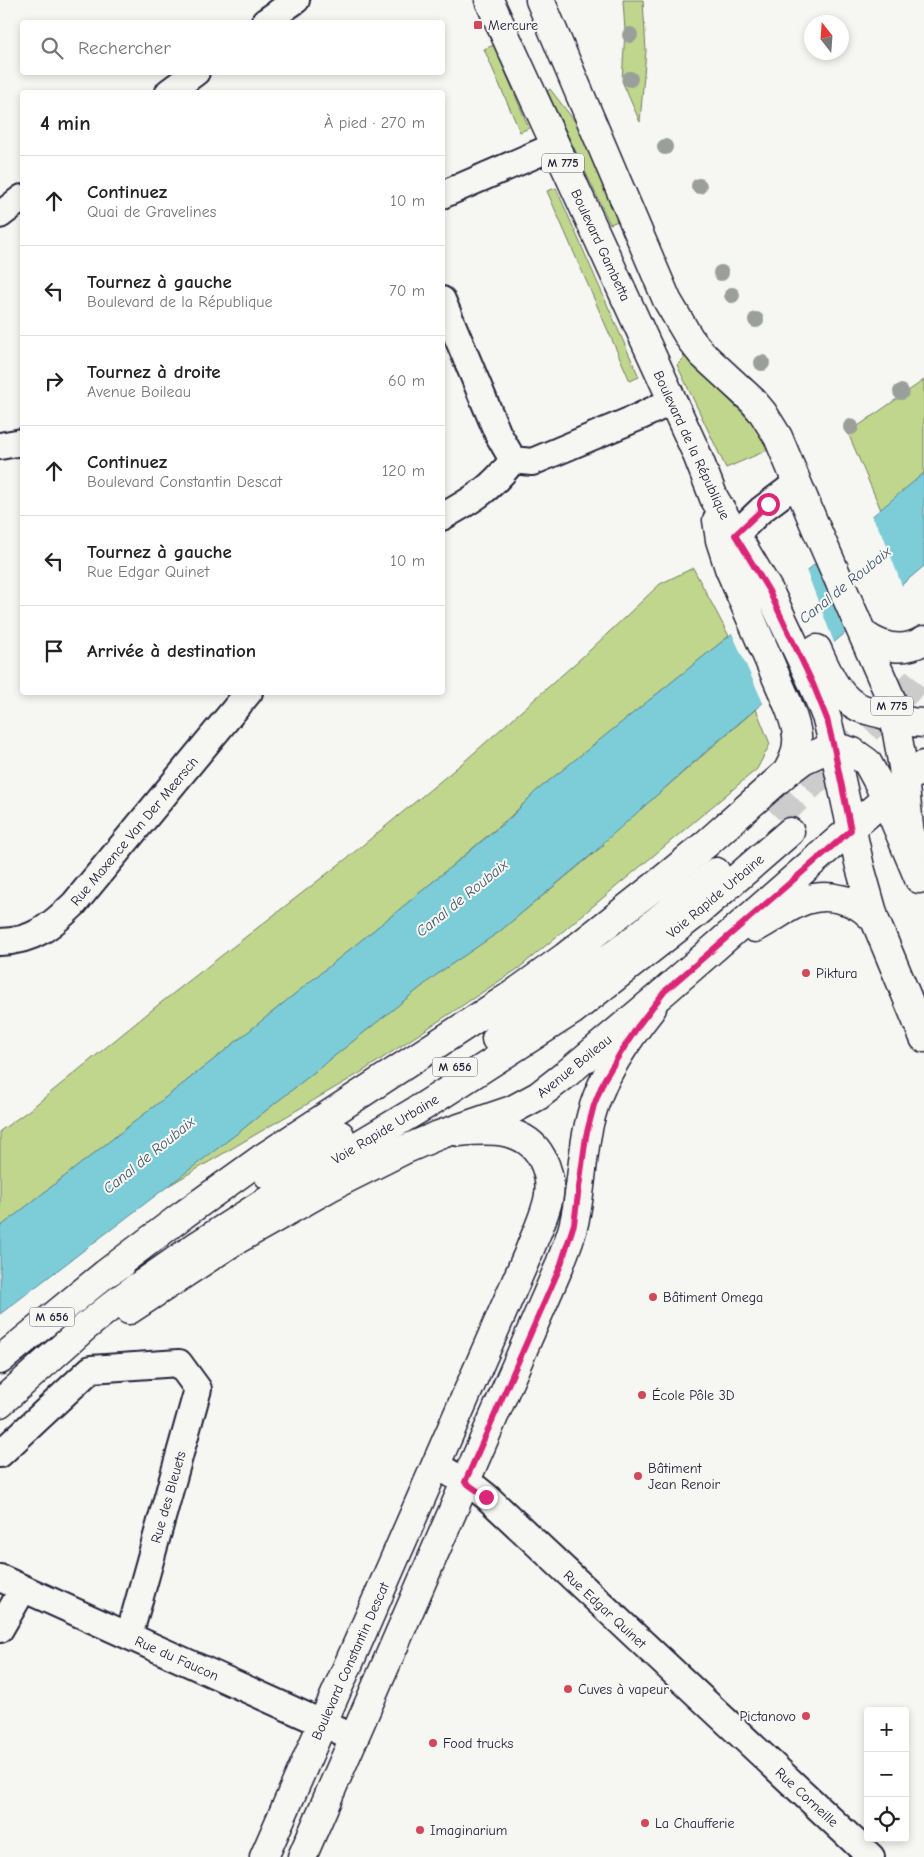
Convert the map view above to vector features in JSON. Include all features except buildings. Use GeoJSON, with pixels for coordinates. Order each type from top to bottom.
{"type":"FeatureCollection","features":[{"type":"Feature","properties":{"kind":"main road","name":"Boulevard Gambetta"},"geometry":{"type":"LineString","coordinates":[[489,0],[638,326]]}},
{"type":"Feature","properties":{"kind":"main road","name":"M 775"},"geometry":{"type":"LineString","coordinates":[[540,0],[659,281],[676,316],[702,354],[753,401],[768,419],[778,436],[891,699],[905,782]]}},
{"type":"Feature","properties":{"kind":"main road","name":"Boulevard de la République"},"geometry":{"type":"LineString","coordinates":[[638,326],[698,458],[714,498],[735,535],[748,573]]}},
{"type":"Feature","properties":{"kind":"main road","name":"M 775"},"geometry":{"type":"LineString","coordinates":[[714,498],[720,540],[748,573],[796,608],[807,626],[821,679],[827,719],[851,830],[875,920],[924,1038]]}},
{"type":"Feature","properties":{"kind":"main road","name":"M 775"},"geometry":{"type":"LineString","coordinates":[[748,573],[787,702],[794,719],[798,738],[796,753],[787,772]]}},
{"type":"Feature","properties":{"kind":"main road"},"geometry":{"type":"LineString","coordinates":[[863,634],[880,644],[893,647],[910,646],[924,640]]}},
{"type":"Feature","properties":{"kind":"main road"},"geometry":{"type":"LineString","coordinates":[[821,679],[840,691],[862,709],[895,718],[924,723]]}},
{"type":"Feature","properties":{"kind":"main road"},"geometry":{"type":"LineString","coordinates":[[105,1274],[183,1215],[262,1159],[504,1000],[565,957],[706,844],[803,760],[834,748],[846,748],[860,756],[873,771],[905,782],[921,885]]}},
{"type":"Feature","properties":{"kind":"main road","name":"Avenue Boileau"},"geometry":{"type":"LineString","coordinates":[[439,1135],[512,1110],[538,1096],[665,991],[905,782]]}},
{"type":"Feature","properties":{"kind":"main road","name":"Voie Rapide Urbaine"},"geometry":{"type":"LineString","coordinates":[[0,1360],[105,1274],[199,1216],[463,1062],[626,946],[727,863],[783,825],[698,912],[572,1011],[424,1106],[294,1183],[198,1245],[119,1300],[84,1328],[0,1403]]}},
{"type":"Feature","properties":{"kind":"main road","name":"M 775"},"geometry":{"type":"LineString","coordinates":[[690,969],[788,908],[813,897],[834,897],[851,902],[865,909],[875,920]]}},
{"type":"Feature","properties":{"kind":"main road"},"geometry":{"type":"LineString","coordinates":[[302,1857],[560,1267],[574,1224],[586,1136],[594,1105],[604,1080],[638,1026],[665,991]]}},
{"type":"Feature","properties":{"kind":"main road","name":"Boulevard Constantin Descat"},"geometry":{"type":"LineString","coordinates":[[264,1857],[528,1254],[545,1209],[550,1182],[547,1167],[539,1151],[528,1140],[516,1134],[500,1130],[439,1135]]}},
{"type":"Feature","properties":{"kind":"main road"},"geometry":{"type":"LineString","coordinates":[[0,1407],[90,1336],[231,1242],[374,1163],[439,1135]]}},
{"type":"Feature","properties":{"kind":"street"},"geometry":{"type":"LineString","coordinates":[[268,20],[296,0]]}},
{"type":"Feature","properties":{"kind":"street"},"geometry":{"type":"LineString","coordinates":[[172,90],[192,75]]}},
{"type":"Feature","properties":{"kind":"street"},"geometry":{"type":"LineString","coordinates":[[445,194],[555,146]]}},
{"type":"Feature","properties":{"kind":"street"},"geometry":{"type":"LineString","coordinates":[[0,215],[20,200]]}},
{"type":"Feature","properties":{"kind":"street"},"geometry":{"type":"LineString","coordinates":[[445,307],[498,434],[513,460]]}},
{"type":"Feature","properties":{"kind":"street"},"geometry":{"type":"LineString","coordinates":[[513,460],[532,462],[672,401]]}},
{"type":"Feature","properties":{"kind":"street"},"geometry":{"type":"LineString","coordinates":[[0,446],[20,442]]}},
{"type":"Feature","properties":{"kind":"street"},"geometry":{"type":"LineString","coordinates":[[445,515],[480,494],[498,480],[513,460]]}},
{"type":"Feature","properties":{"kind":"street"},"geometry":{"type":"LineString","coordinates":[[735,535],[761,510],[797,483]]}},
{"type":"Feature","properties":{"kind":"street","name":"Rue Maxence Van Der Meersch"},"geometry":{"type":"LineString","coordinates":[[0,942],[19,941],[35,935],[53,924],[74,904],[247,695]]}},
{"type":"Feature","properties":{"kind":"street"},"geometry":{"type":"LineString","coordinates":[[545,1209],[574,1224]]}},
{"type":"Feature","properties":{"kind":"street","name":"Rue des Bleuets"},"geometry":{"type":"LineString","coordinates":[[0,1454],[91,1369],[179,1363],[198,1389],[129,1636]]}},
{"type":"Feature","properties":{"kind":"street"},"geometry":{"type":"LineString","coordinates":[[436,1465],[465,1482]]}},
{"type":"Feature","properties":{"kind":"street","name":"Rue Edgar Quinet"},"geometry":{"type":"LineString","coordinates":[[465,1482],[486,1497],[743,1738]]}},
{"type":"Feature","properties":{"kind":"street"},"geometry":{"type":"LineString","coordinates":[[0,1629],[12,1584]]}},
{"type":"Feature","properties":{"kind":"street","name":"Rue du Faucon"},"geometry":{"type":"LineString","coordinates":[[12,1584],[355,1738]]}},
{"type":"Feature","properties":{"kind":"street","name":"Rue Corneille"},"geometry":{"type":"LineString","coordinates":[[743,1738],[871,1857]]}},
{"type":"Feature","properties":{"kind":"green space"},"geometry":{"type":"Polygon","coordinates":[[[623,0],[643,0],[646,51],[640,122],[622,81],[625,31],[623,0]]]}},
{"type":"Feature","properties":{"kind":"green space"},"geometry":{"type":"Polygon","coordinates":[[[494,45],[529,128],[520,132],[484,49],[494,45]]]}},
{"type":"Feature","properties":{"kind":"green space"},"geometry":{"type":"Polygon","coordinates":[[[550,89],[580,128],[618,221],[610,224],[547,91],[550,89]]]}},
{"type":"Feature","properties":{"kind":"green space"},"geometry":{"type":"Polygon","coordinates":[[[556,188],[639,377],[630,381],[547,191],[556,188]]]}},
{"type":"Feature","properties":{"kind":"green space"},"geometry":{"type":"Polygon","coordinates":[[[686,356],[755,426],[768,450],[726,468],[677,365],[686,356]]]}},
{"type":"Feature","properties":{"kind":"green space"},"geometry":{"type":"Polygon","coordinates":[[[924,380],[924,473],[881,510],[848,433],[924,380]]]}},
{"type":"Feature","properties":{"kind":"green space"},"geometry":{"type":"Polygon","coordinates":[[[693,568],[729,636],[535,792],[511,816],[411,900],[212,1061],[0,1227],[0,1131],[28,1111],[158,1005],[346,859],[466,760],[589,651],[660,584],[693,568]]]}},
{"type":"Feature","properties":{"kind":"green space"},"geometry":{"type":"Polygon","coordinates":[[[756,709],[770,744],[757,769],[519,968],[360,1073],[163,1189],[239,1132],[440,972],[499,932],[604,845],[602,843],[756,709]]]}},
{"type":"Feature","properties":{"kind":"water","name":"Canal de Roubaix"},"geometry":{"type":"Polygon","coordinates":[[[924,473],[924,566],[712,746],[604,844],[499,932],[440,972],[239,1132],[0,1314],[0,1227],[212,1061],[411,900],[511,817],[535,792],[729,636],[924,473]]]}},
{"type":"Feature","properties":{"kind":"pier"},"geometry":{"type":"Polygon","coordinates":[[[871,515],[884,538],[902,586],[846,636],[815,562],[871,515]]]}},
{"type":"Feature","properties":{"kind":"pier"},"geometry":{"type":"Polygon","coordinates":[[[806,570],[835,645],[764,705],[731,631],[806,570]]]}},
{"type":"Feature","properties":{"kind":"tunnel"},"geometry":{"type":"LineString","coordinates":[[777,818],[924,674]]}},
{"type":"Feature","properties":{"kind":"place","name":"Mercure"},"geometry":{"type":"Point","coordinates":[478,25]}},
{"type":"Feature","properties":{"kind":"place","name":"Piktura"},"geometry":{"type":"Point","coordinates":[806,973]}},
{"type":"Feature","properties":{"kind":"place","name":"Bâtiment Omega"},"geometry":{"type":"Point","coordinates":[653,1297]}},
{"type":"Feature","properties":{"kind":"place","name":"École Pôle 3D"},"geometry":{"type":"Point","coordinates":[642,1395]}},
{"type":"Feature","properties":{"kind":"place","name":"Bâtiment Jean Renoir"},"geometry":{"type":"Point","coordinates":[638,1476]}},
{"type":"Feature","properties":{"kind":"place","name":"Cuves à vapeur"},"geometry":{"type":"Point","coordinates":[568,1689]}},
{"type":"Feature","properties":{"kind":"place","name":"Pictanovo"},"geometry":{"type":"Point","coordinates":[806,1716]}},
{"type":"Feature","properties":{"kind":"place","name":"Food trucks"},"geometry":{"type":"Point","coordinates":[433,1743]}},
{"type":"Feature","properties":{"kind":"place","name":"La Chaufferie"},"geometry":{"type":"Point","coordinates":[645,1823]}},
{"type":"Feature","properties":{"kind":"place","name":"Imaginarium"},"geometry":{"type":"Point","coordinates":[420,1830]}},
{"type":"Feature","properties":{"kind":"route"},"geometry":{"type":"LineString","coordinates":[[486,1497],[465,1482],[560,1267],[574,1224],[586,1136],[594,1105],[604,1080],[638,1026],[665,991],[851,830],[827,719],[813,684],[769,591],[735,535],[753,516],[768,504]]}}]}
